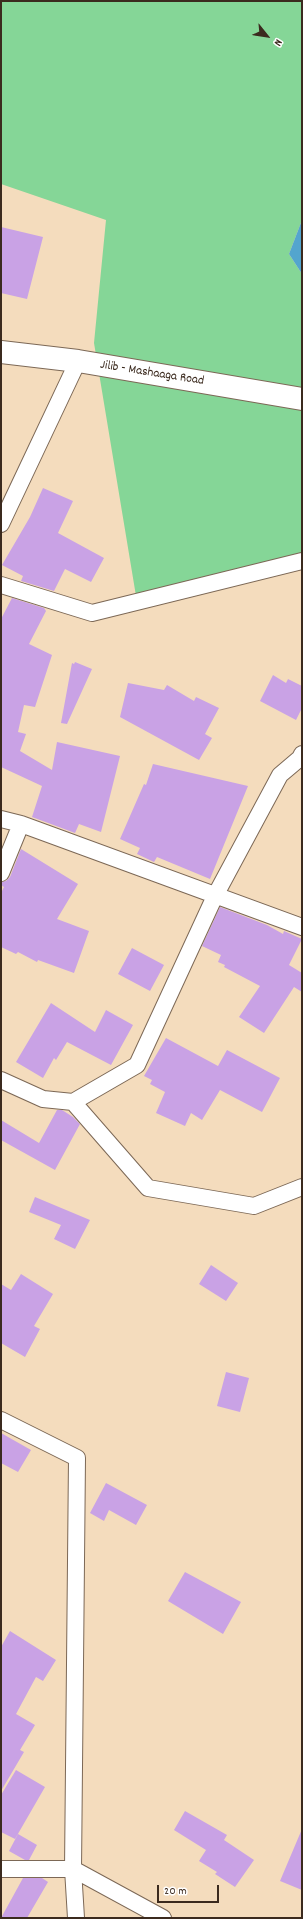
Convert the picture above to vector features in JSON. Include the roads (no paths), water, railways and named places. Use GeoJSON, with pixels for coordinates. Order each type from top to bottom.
{"type":"FeatureCollection","features":[{"type":"Feature","properties":{"kind":"main road","name":"Jilib - Mashaaga Road"},"geometry":{"type":"LineString","coordinates":[[1,352],[78,361],[302,399]]}},
{"type":"Feature","properties":{"kind":"street"},"geometry":{"type":"LineString","coordinates":[[1,524],[78,361]]}},
{"type":"Feature","properties":{"kind":"street"},"geometry":{"type":"LineString","coordinates":[[1,585],[92,612],[302,561]]}},
{"type":"Feature","properties":{"kind":"street"},"geometry":{"type":"LineString","coordinates":[[1,1080],[43,1099],[73,1102],[137,1065],[215,896],[280,775],[300,758],[302,754]]}},
{"type":"Feature","properties":{"kind":"street"},"geometry":{"type":"LineString","coordinates":[[1,818],[302,927]]}},
{"type":"Feature","properties":{"kind":"street"},"geometry":{"type":"LineString","coordinates":[[1,873],[21,824]]}},
{"type":"Feature","properties":{"kind":"street"},"geometry":{"type":"LineString","coordinates":[[73,1102],[148,1188],[254,1206],[302,1187]]}},
{"type":"Feature","properties":{"kind":"street"},"geometry":{"type":"LineString","coordinates":[[1,1420],[77,1458],[73,1869],[76,1918]]}},
{"type":"Feature","properties":{"kind":"street"},"geometry":{"type":"LineString","coordinates":[[1,1869],[73,1869],[163,1918]]}},
{"type":"Feature","properties":{"kind":"water"},"geometry":{"type":"Polygon","coordinates":[[[302,220],[302,274],[289,254],[302,220]]]}}]}
